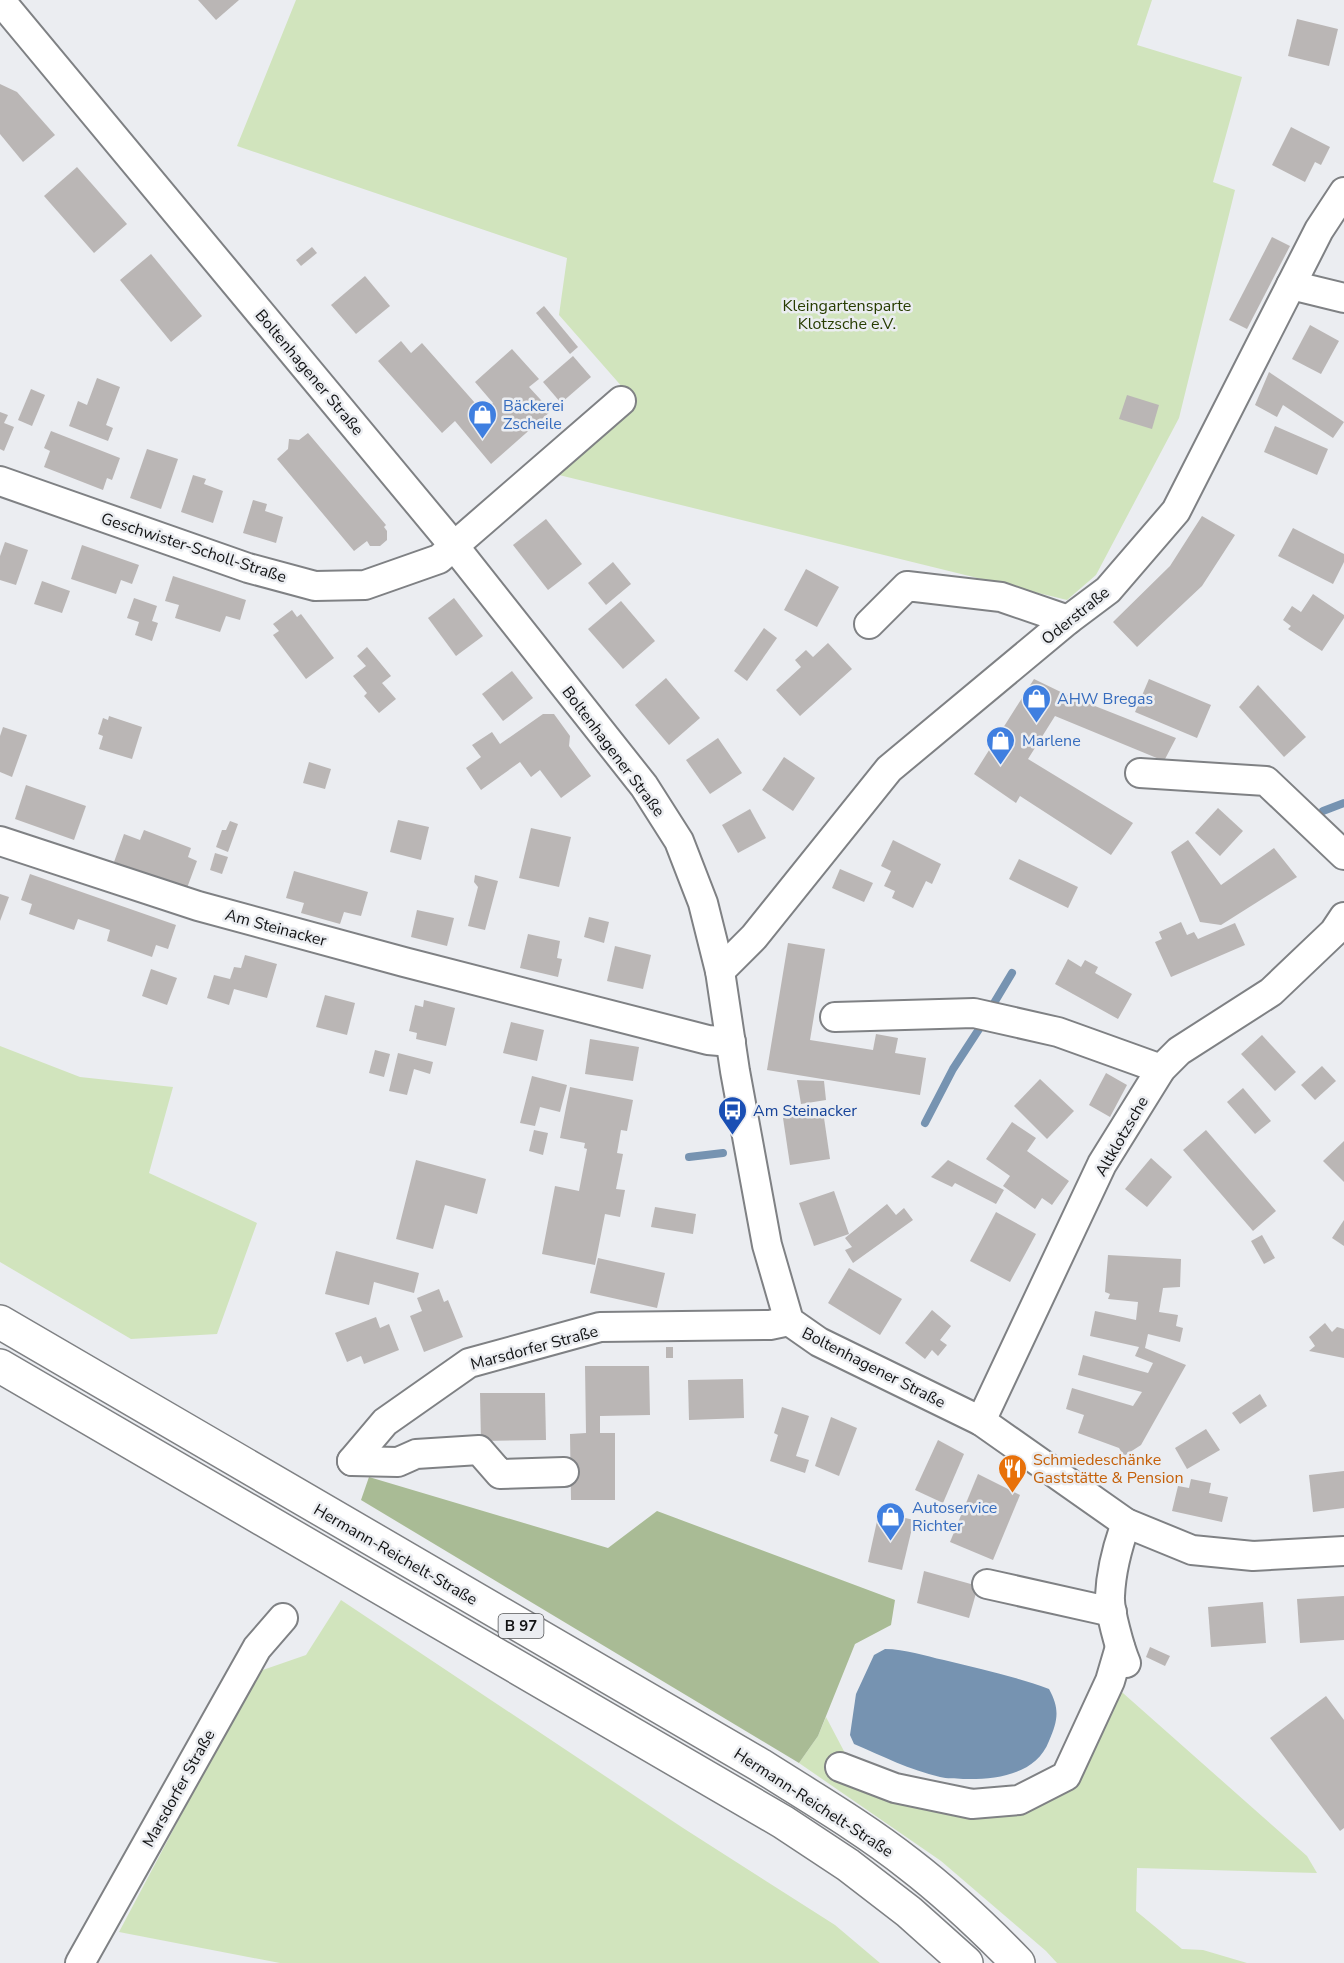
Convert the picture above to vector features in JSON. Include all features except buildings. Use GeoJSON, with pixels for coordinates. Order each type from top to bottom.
{"type":"FeatureCollection","features":[{"type":"Feature","properties":{"kind":"main road","name":"Hermann-Reichelt-Straße"},"geometry":{"type":"LineString","coordinates":[[0,1322],[760,1765],[828,1808],[909,1864],[977,1922],[1018,1963]]}},
{"type":"Feature","properties":{"kind":"main road","name":"Hermann-Reichelt-Straße"},"geometry":{"type":"LineString","coordinates":[[0,1366],[783,1822],[857,1871],[909,1912],[966,1963]]}},
{"type":"Feature","properties":{"kind":"street","name":"Boltenhagener Straße"},"geometry":{"type":"LineString","coordinates":[[0,0],[13,28],[454,546],[644,786],[679,842],[703,903],[720,971],[767,1245],[789,1321],[819,1342],[981,1421],[1126,1523],[1192,1550],[1253,1556],[1344,1551]]}},
{"type":"Feature","properties":{"kind":"street","name":"Oderstraße"},"geometry":{"type":"LineString","coordinates":[[720,971],[754,937],[889,769],[1068,620],[1108,590],[1176,511],[1319,230],[1340,204]]}},
{"type":"Feature","properties":{"kind":"street"},"geometry":{"type":"LineString","coordinates":[[1291,285],[1344,298]]}},
{"type":"Feature","properties":{"kind":"street","name":"Geschwister-Scholl-Straße"},"geometry":{"type":"LineString","coordinates":[[0,481],[248,568],[315,586],[365,585],[439,559],[621,401]]}},
{"type":"Feature","properties":{"kind":"street"},"geometry":{"type":"LineString","coordinates":[[869,624],[907,586],[1001,597],[1068,620]]}},
{"type":"Feature","properties":{"kind":"street"},"geometry":{"type":"LineString","coordinates":[[1140,773],[1266,781],[1344,855]]}},
{"type":"Feature","properties":{"kind":"street","name":"Am Steinacker"},"geometry":{"type":"LineString","coordinates":[[0,841],[210,909],[449,974],[708,1040],[731,1042]]}},
{"type":"Feature","properties":{"kind":"street","name":"Altklotzsche"},"geometry":{"type":"LineString","coordinates":[[981,1421],[1102,1164],[1161,1069],[1179,1051],[1271,992],[1334,932],[1344,916]]}},
{"type":"Feature","properties":{"kind":"street"},"geometry":{"type":"LineString","coordinates":[[835,1017],[974,1013],[1058,1032],[1161,1069]]}},
{"type":"Feature","properties":{"kind":"street","name":"Marsdorfer Straße"},"geometry":{"type":"LineString","coordinates":[[564,1472],[500,1474],[478,1450],[416,1454],[398,1462],[352,1461],[385,1422],[469,1363],[600,1327],[739,1326],[770,1325],[789,1321]]}},
{"type":"Feature","properties":{"kind":"street"},"geometry":{"type":"LineString","coordinates":[[1126,1523],[1120,1540],[1109,1598],[1120,1647],[1131,1677]]}},
{"type":"Feature","properties":{"kind":"street"},"geometry":{"type":"LineString","coordinates":[[987,1584],[1112,1612]]}},
{"type":"Feature","properties":{"kind":"street","name":"Marsdorfer Straße"},"geometry":{"type":"LineString","coordinates":[[80,1963],[257,1648],[283,1618]]}},
{"type":"Feature","properties":{"kind":"street"},"geometry":{"type":"LineString","coordinates":[[840,1767],[895,1788],[972,1804],[1019,1800],[1066,1776],[1110,1681],[1120,1647]]}},
{"type":"Feature","properties":{"kind":"green space","name":"Kleingartensparte Klotzsche e.V."},"geometry":{"type":"Polygon","coordinates":[[[296,0],[1152,0],[1137,45],[1242,77],[1213,182],[1235,190],[1179,418],[1096,575],[1067,600],[555,474],[631,397],[559,315],[567,258],[237,146],[296,0]]]}},
{"type":"Feature","properties":{"kind":"green space"},"geometry":{"type":"Polygon","coordinates":[[[0,1046],[80,1077],[173,1087],[149,1173],[257,1223],[217,1334],[131,1339],[0,1262],[0,1046]]]}},
{"type":"Feature","properties":{"kind":"green space"},"geometry":{"type":"Polygon","coordinates":[[[369,1477],[608,1548],[657,1511],[895,1600],[891,1625],[855,1644],[818,1736],[799,1763],[361,1500],[369,1477]]]}},
{"type":"Feature","properties":{"kind":"green space"},"geometry":{"type":"Polygon","coordinates":[[[341,1600],[683,1828],[835,1925],[880,1963],[280,1963],[119,1932],[257,1672],[306,1655],[341,1600]]]}},
{"type":"Feature","properties":{"kind":"green space"},"geometry":{"type":"Polygon","coordinates":[[[1115,1686],[1307,1856],[1317,1873],[1137,1868],[1136,1911],[1182,1949],[1203,1950],[1247,1963],[1057,1963],[941,1861],[799,1763],[818,1736],[826,1717],[846,1755],[863,1768],[1025,1808],[1115,1686]]]}},
{"type":"Feature","properties":{"kind":"water"},"geometry":{"type":"Polygon","coordinates":[[[885,1649],[907,1651],[1010,1676],[1049,1689],[1055,1703],[1056,1721],[1043,1752],[1025,1768],[1013,1773],[988,1778],[963,1779],[943,1778],[918,1771],[854,1744],[850,1735],[856,1694],[874,1655],[885,1649]]]}},
{"type":"Feature","properties":{"kind":"waterway"},"geometry":{"type":"LineString","coordinates":[[1323,811],[1344,803]]}},
{"type":"Feature","properties":{"kind":"waterway"},"geometry":{"type":"LineString","coordinates":[[991,1008],[1012,973]]}},
{"type":"Feature","properties":{"kind":"waterway"},"geometry":{"type":"LineString","coordinates":[[925,1123],[953,1069],[983,1023]]}},
{"type":"Feature","properties":{"kind":"waterway"},"geometry":{"type":"LineString","coordinates":[[689,1157],[723,1153]]}},
{"type":"Feature","properties":{"kind":"place","name":"Bäckerei Zscheile"},"geometry":{"type":"Point","coordinates":[482,440]}},
{"type":"Feature","properties":{"kind":"place","name":"AHW Bregas"},"geometry":{"type":"Point","coordinates":[1036,724]}},
{"type":"Feature","properties":{"kind":"place","name":"Marlene"},"geometry":{"type":"Point","coordinates":[1001,766]}},
{"type":"Feature","properties":{"kind":"place","name":"Am Steinacker"},"geometry":{"type":"Point","coordinates":[732,1136]}},
{"type":"Feature","properties":{"kind":"place","name":"Schmiedeschänke Gaststätte & Pension"},"geometry":{"type":"Point","coordinates":[1012,1494]}},
{"type":"Feature","properties":{"kind":"place","name":"Autoservice Richter"},"geometry":{"type":"Point","coordinates":[891,1542]}}]}
